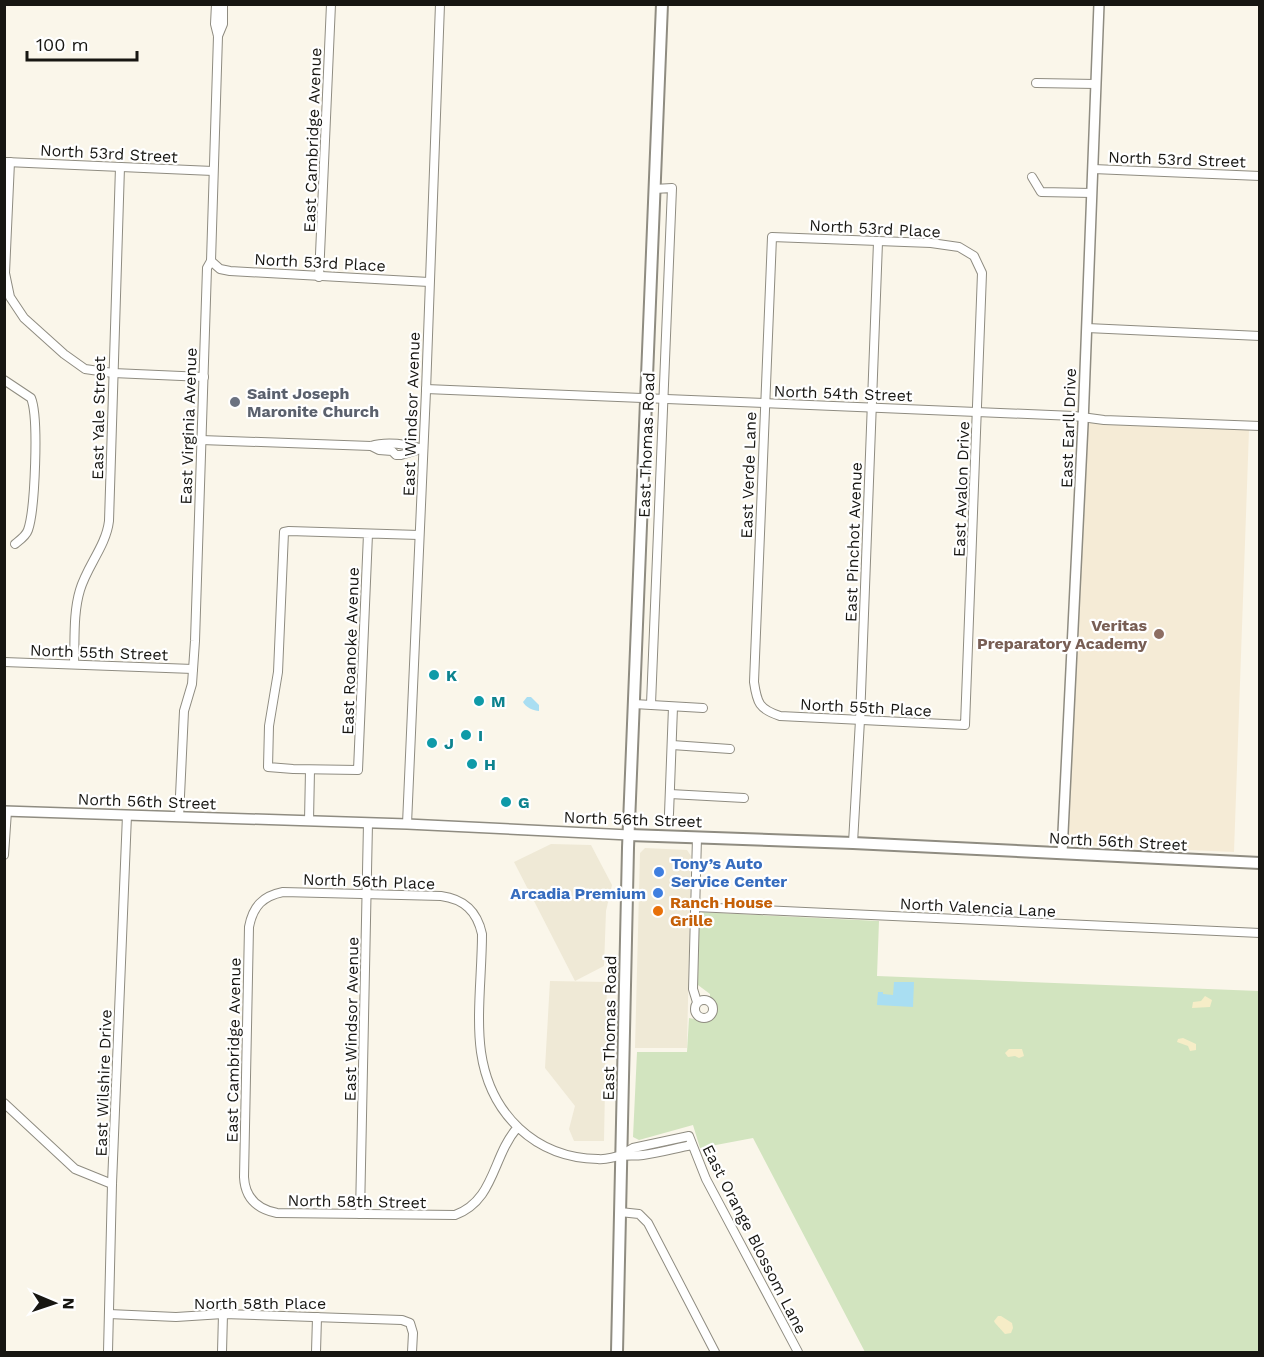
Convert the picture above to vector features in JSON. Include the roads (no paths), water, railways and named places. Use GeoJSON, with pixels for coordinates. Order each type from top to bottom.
{"type":"FeatureCollection","features":[{"type":"Feature","properties":{"kind":"main road","name":"East Thomas Road"},"geometry":{"type":"LineString","coordinates":[[617,1353],[629,835],[662,4]]}},
{"type":"Feature","properties":{"kind":"main road","name":"North 56th Street"},"geometry":{"type":"LineString","coordinates":[[629,835],[853,843],[1260,863]]}},
{"type":"Feature","properties":{"kind":"street","name":"East Virginia Avenue"},"geometry":{"type":"LineString","coordinates":[[179,817],[184,711],[193,669],[207,268],[211,261],[218,36],[215,24],[216,4]]}},
{"type":"Feature","properties":{"kind":"street","name":"East Virginia Avenue"},"geometry":{"type":"LineString","coordinates":[[218,36],[223,24],[224,4]]}},
{"type":"Feature","properties":{"kind":"street","name":"East Cambridge Avenue"},"geometry":{"type":"LineString","coordinates":[[320,277],[331,4]]}},
{"type":"Feature","properties":{"kind":"street","name":"East Windsor Avenue"},"geometry":{"type":"LineString","coordinates":[[407,824],[440,4]]}},
{"type":"Feature","properties":{"kind":"street","name":"East Earll Drive"},"geometry":{"type":"LineString","coordinates":[[1062,853],[1087,328],[1099,4]]}},
{"type":"Feature","properties":{"kind":"street"},"geometry":{"type":"LineString","coordinates":[[1036,83],[1096,84]]}},
{"type":"Feature","properties":{"kind":"street"},"geometry":{"type":"LineString","coordinates":[[7,162],[5,273],[10,297],[24,318],[76,364],[85,369],[112,373],[204,377]]}},
{"type":"Feature","properties":{"kind":"street","name":"North 53rd Street"},"geometry":{"type":"LineString","coordinates":[[7,162],[213,171]]}},
{"type":"Feature","properties":{"kind":"street","name":"East Yale Street"},"geometry":{"type":"LineString","coordinates":[[74,664],[76,611],[80,591],[108,530],[120,167]]}},
{"type":"Feature","properties":{"kind":"street","name":"North 53rd Street"},"geometry":{"type":"LineString","coordinates":[[1093,169],[1260,176]]}},
{"type":"Feature","properties":{"kind":"street"},"geometry":{"type":"LineString","coordinates":[[1032,177],[1041,192],[1092,193]]}},
{"type":"Feature","properties":{"kind":"street","name":"East Thomas Road"},"geometry":{"type":"LineString","coordinates":[[651,704],[672,188],[654,189]]}},
{"type":"Feature","properties":{"kind":"street","name":"North 53rd Place"},"geometry":{"type":"LineString","coordinates":[[772,237],[931,243],[959,247],[974,255]]}},
{"type":"Feature","properties":{"kind":"street","name":"East Verde Lane"},"geometry":{"type":"LineString","coordinates":[[766,711],[757,700],[754,682],[772,237]]}},
{"type":"Feature","properties":{"kind":"street","name":"East Pinchot Avenue"},"geometry":{"type":"LineString","coordinates":[[853,843],[860,720],[878,242]]}},
{"type":"Feature","properties":{"kind":"street","name":"East Avalon Drive"},"geometry":{"type":"LineString","coordinates":[[965,725],[982,273],[974,255]]}},
{"type":"Feature","properties":{"kind":"street","name":"North 53rd Place"},"geometry":{"type":"LineString","coordinates":[[211,261],[220,269],[230,271],[429,282]]}},
{"type":"Feature","properties":{"kind":"street"},"geometry":{"type":"LineString","coordinates":[[1087,328],[1260,336]]}},
{"type":"Feature","properties":{"kind":"street"},"geometry":{"type":"LineString","coordinates":[[4,380],[31,398],[34,414],[34,479],[30,513],[26,534],[15,544]]}},
{"type":"Feature","properties":{"kind":"street","name":"North 54th Street"},"geometry":{"type":"LineString","coordinates":[[426,389],[1083,416],[1104,420],[1260,426]]}},
{"type":"Feature","properties":{"kind":"street"},"geometry":{"type":"LineString","coordinates":[[201,440],[371,446],[380,450],[392,448],[396,455],[423,449]]}},
{"type":"Feature","properties":{"kind":"street"},"geometry":{"type":"LineString","coordinates":[[309,821],[310,770],[268,767],[269,726],[278,672],[284,532],[419,536]]}},
{"type":"Feature","properties":{"kind":"street","name":"East Roanoke Avenue"},"geometry":{"type":"LineString","coordinates":[[310,770],[358,770],[368,534]]}},
{"type":"Feature","properties":{"kind":"street","name":"North 55th Street"},"geometry":{"type":"LineString","coordinates":[[4,662],[193,669]]}},
{"type":"Feature","properties":{"kind":"street"},"geometry":{"type":"LineString","coordinates":[[634,704],[702,708]]}},
{"type":"Feature","properties":{"kind":"street"},"geometry":{"type":"LineString","coordinates":[[669,814],[673,707]]}},
{"type":"Feature","properties":{"kind":"street","name":"North 55th Place"},"geometry":{"type":"LineString","coordinates":[[766,711],[780,716],[965,725]]}},
{"type":"Feature","properties":{"kind":"street"},"geometry":{"type":"LineString","coordinates":[[672,746],[730,749]]}},
{"type":"Feature","properties":{"kind":"street"},"geometry":{"type":"LineString","coordinates":[[670,794],[744,798]]}},
{"type":"Feature","properties":{"kind":"street"},"geometry":{"type":"LineString","coordinates":[[4,855],[6,811]]}},
{"type":"Feature","properties":{"kind":"street","name":"North 56th Street"},"geometry":{"type":"LineString","coordinates":[[6,811],[407,824],[629,835]]}},
{"type":"Feature","properties":{"kind":"street","name":"East Wilshire Drive"},"geometry":{"type":"LineString","coordinates":[[108,1353],[112,1184],[127,815]]}},
{"type":"Feature","properties":{"kind":"street","name":"East Windsor Avenue"},"geometry":{"type":"LineString","coordinates":[[360,1214],[368,823]]}},
{"type":"Feature","properties":{"kind":"street"},"geometry":{"type":"LineString","coordinates":[[697,837],[693,989],[697,1002]]}},
{"type":"Feature","properties":{"kind":"street","name":"North 56th Place"},"geometry":{"type":"LineString","coordinates":[[265,898],[283,892],[367,894],[449,897],[466,904],[480,924],[482,934],[480,1037],[484,1067],[496,1098],[517,1128]]}},
{"type":"Feature","properties":{"kind":"street","name":"East Cambridge Avenue"},"geometry":{"type":"LineString","coordinates":[[255,1204],[249,1197],[244,1177],[249,927],[254,910],[265,898]]}},
{"type":"Feature","properties":{"kind":"street","name":"North Valencia Lane"},"geometry":{"type":"LineString","coordinates":[[695,907],[1260,933]]}},
{"type":"Feature","properties":{"kind":"street"},"geometry":{"type":"LineString","coordinates":[[4,1103],[75,1169],[112,1184]]}},
{"type":"Feature","properties":{"kind":"street"},"geometry":{"type":"LineString","coordinates":[[517,1128],[547,1146],[571,1156],[603,1159],[621,1155],[644,1155],[692,1145]]}},
{"type":"Feature","properties":{"kind":"street","name":"North 58th Street"},"geometry":{"type":"LineString","coordinates":[[255,1204],[277,1213],[446,1216],[461,1213],[479,1201],[485,1192],[508,1139],[517,1128]]}},
{"type":"Feature","properties":{"kind":"street","name":"East Orange Blossom Lane"},"geometry":{"type":"LineString","coordinates":[[621,1155],[633,1148],[689,1136],[706,1179],[798,1353]]}},
{"type":"Feature","properties":{"kind":"street"},"geometry":{"type":"LineString","coordinates":[[620,1212],[639,1214],[648,1223],[716,1353]]}},
{"type":"Feature","properties":{"kind":"street","name":"North 58th Place"},"geometry":{"type":"LineString","coordinates":[[109,1314],[176,1317],[223,1314],[402,1320],[410,1323],[413,1333],[412,1353]]}},
{"type":"Feature","properties":{"kind":"street"},"geometry":{"type":"LineString","coordinates":[[222,1353],[223,1314]]}},
{"type":"Feature","properties":{"kind":"street"},"geometry":{"type":"LineString","coordinates":[[316,1353],[317,1317]]}},
{"type":"Feature","properties":{"kind":"water"},"geometry":{"type":"Polygon","coordinates":[[[527,697],[531,697],[539,705],[539,711],[524,704],[527,697]]]}},
{"type":"Feature","properties":{"kind":"water"},"geometry":{"type":"Polygon","coordinates":[[[894,982],[914,982],[913,1007],[877,1005],[878,992],[893,995],[894,982]]]}},
{"type":"Feature","properties":{"kind":"place","name":"Saint Joseph Maronite Church"},"geometry":{"type":"Point","coordinates":[235,402]}},
{"type":"Feature","properties":{"kind":"place","name":"Veritas Preparatory Academy"},"geometry":{"type":"Point","coordinates":[1159,634]}},
{"type":"Feature","properties":{"kind":"place","name":"K"},"geometry":{"type":"Point","coordinates":[434,675]}},
{"type":"Feature","properties":{"kind":"place","name":"M"},"geometry":{"type":"Point","coordinates":[479,701]}},
{"type":"Feature","properties":{"kind":"place","name":"I"},"geometry":{"type":"Point","coordinates":[466,735]}},
{"type":"Feature","properties":{"kind":"place","name":"J"},"geometry":{"type":"Point","coordinates":[432,743]}},
{"type":"Feature","properties":{"kind":"place","name":"H"},"geometry":{"type":"Point","coordinates":[472,764]}},
{"type":"Feature","properties":{"kind":"place","name":"G"},"geometry":{"type":"Point","coordinates":[506,802]}},
{"type":"Feature","properties":{"kind":"place","name":"Tony’s Auto Service Center"},"geometry":{"type":"Point","coordinates":[659,872]}},
{"type":"Feature","properties":{"kind":"place","name":"Arcadia Premium"},"geometry":{"type":"Point","coordinates":[658,893]}},
{"type":"Feature","properties":{"kind":"place","name":"Ranch House Grille"},"geometry":{"type":"Point","coordinates":[658,911]}}]}
